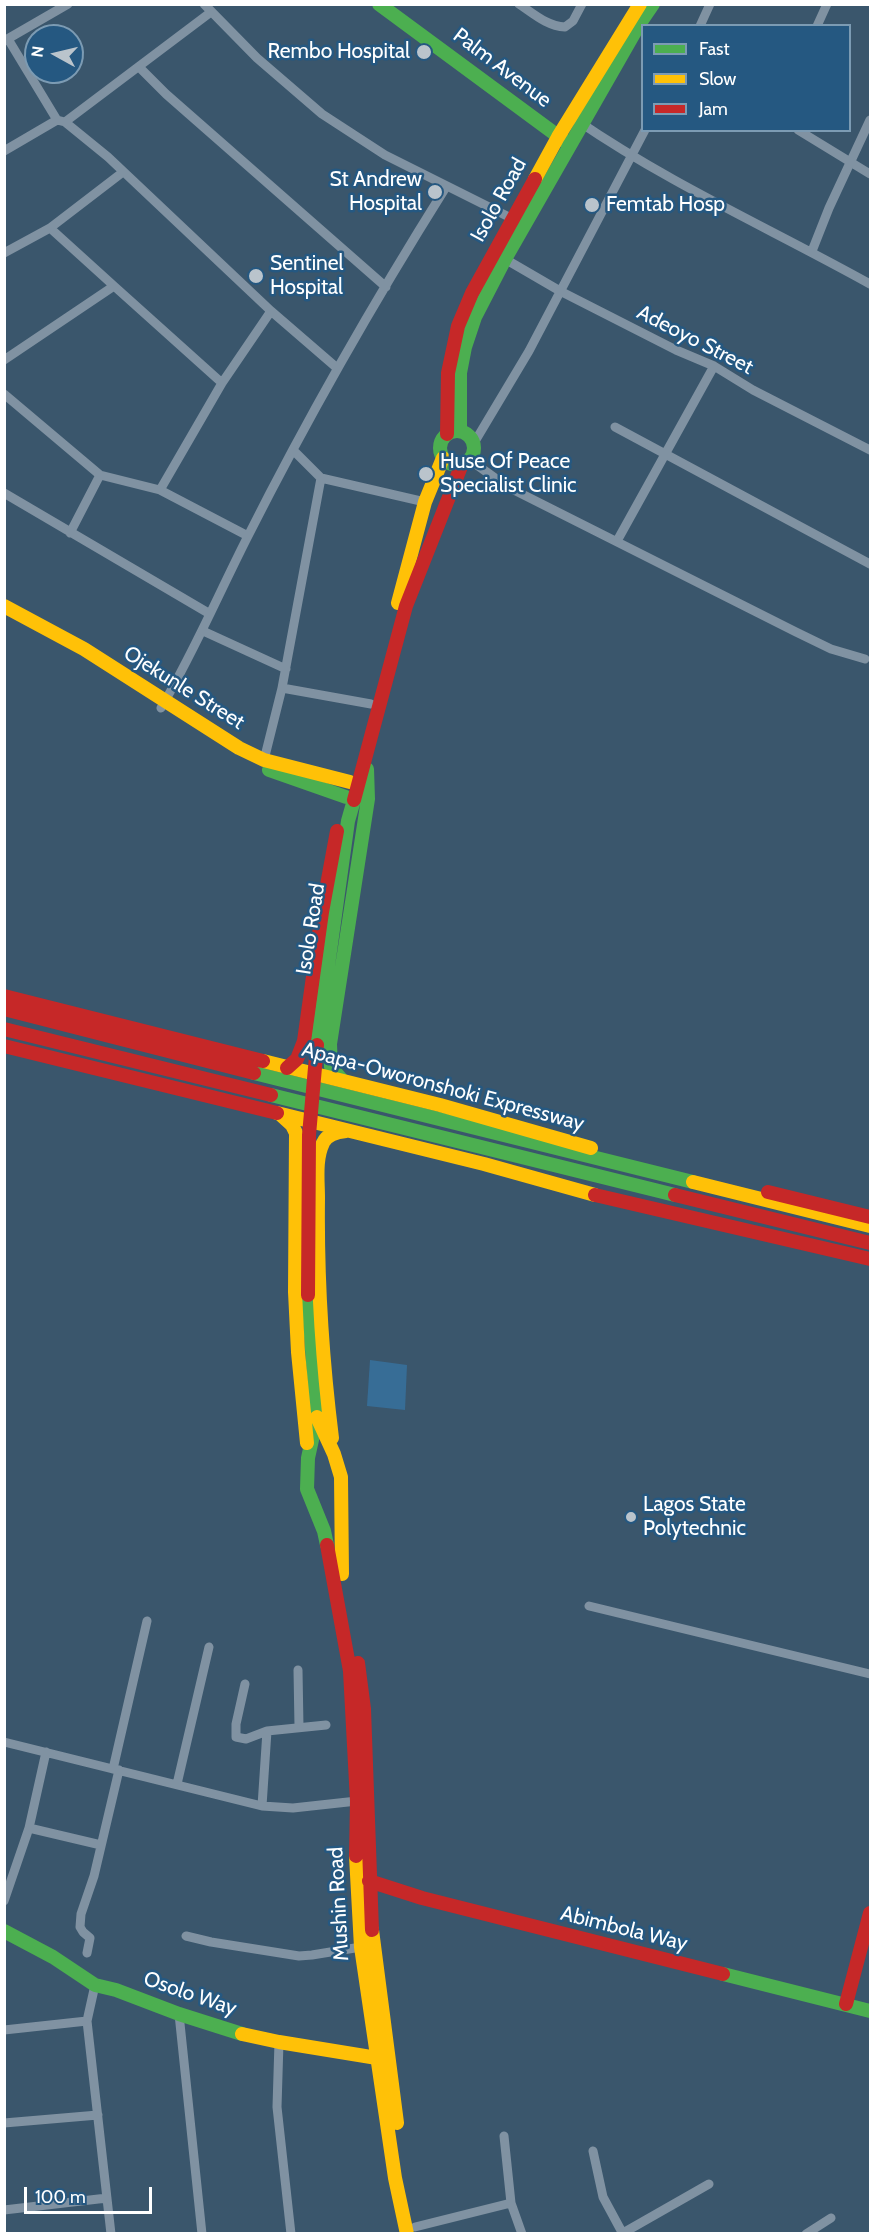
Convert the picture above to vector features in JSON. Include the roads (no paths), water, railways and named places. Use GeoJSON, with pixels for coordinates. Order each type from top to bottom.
{"type":"FeatureCollection","features":[{"type":"Feature","properties":{"kind":"main road","name":"Palm Avenue"},"geometry":{"type":"LineString","coordinates":[[379,4],[564,141]]}},
{"type":"Feature","properties":{"kind":"main road","name":"Isolo Road"},"geometry":{"type":"LineString","coordinates":[[577,120],[640,4]]}},
{"type":"Feature","properties":{"kind":"main road","name":"Isolo Road"},"geometry":{"type":"LineString","coordinates":[[454,432],[448,373],[458,326],[472,293],[513,219],[653,4]]}},
{"type":"Feature","properties":{"kind":"main road","name":"Isolo Road"},"geometry":{"type":"LineString","coordinates":[[454,432],[459,370],[465,343],[475,317],[564,141]]}},
{"type":"Feature","properties":{"kind":"main road"},"geometry":{"type":"LineString","coordinates":[[286,1068],[297,1059],[304,1041],[331,862],[346,797],[425,502],[443,458],[441,442],[454,432],[469,435],[474,443],[474,452],[466,462],[452,464],[443,458]]}},
{"type":"Feature","properties":{"kind":"main road","name":"Isolo Road"},"geometry":{"type":"LineString","coordinates":[[317,1417],[308,1301],[308,1147],[315,1056],[348,821],[406,606],[466,462]]}},
{"type":"Feature","properties":{"kind":"main road","name":"Ojekunle Street"},"geometry":{"type":"LineString","coordinates":[[4,606],[84,650],[163,704],[214,743],[253,764],[346,797]]}},
{"type":"Feature","properties":{"kind":"main road","name":"Ojekunle Street"},"geometry":{"type":"LineString","coordinates":[[4,614],[40,632],[239,748],[264,760],[350,782]]}},
{"type":"Feature","properties":{"kind":"main road"},"geometry":{"type":"LineString","coordinates":[[342,1080],[331,1067],[330,1044],[368,799],[367,752]]}},
{"type":"Feature","properties":{"kind":"main road"},"geometry":{"type":"LineString","coordinates":[[348,821],[350,782]]}},
{"type":"Feature","properties":{"kind":"main road","name":"Apapa-Oworonshoki Expressway"},"geometry":{"type":"LineString","coordinates":[[4,996],[440,1105],[581,1146],[870,1216]]}},
{"type":"Feature","properties":{"kind":"main road","name":"Apapa-Oworonshoki Expressway"},"geometry":{"type":"LineString","coordinates":[[4,1009],[870,1226]]}},
{"type":"Feature","properties":{"kind":"main road"},"geometry":{"type":"LineString","coordinates":[[4,1029],[870,1243]]}},
{"type":"Feature","properties":{"kind":"main road"},"geometry":{"type":"LineString","coordinates":[[4,1046],[484,1164],[587,1193],[870,1259]]}},
{"type":"Feature","properties":{"kind":"main road"},"geometry":{"type":"LineString","coordinates":[[280,1114],[292,1125],[296,1133],[297,1342],[308,1463],[307,1489],[337,1572]]}},
{"type":"Feature","properties":{"kind":"main road"},"geometry":{"type":"LineString","coordinates":[[335,1460],[319,1294],[319,1177],[324,1140],[334,1132],[346,1131]]}},
{"type":"Feature","properties":{"kind":"main road"},"geometry":{"type":"LineString","coordinates":[[308,1463],[317,1417]]}},
{"type":"Feature","properties":{"kind":"main road"},"geometry":{"type":"LineString","coordinates":[[317,1417],[341,1479],[337,1572]]}},
{"type":"Feature","properties":{"kind":"main road"},"geometry":{"type":"LineString","coordinates":[[308,1463],[335,1460]]}},
{"type":"Feature","properties":{"kind":"main road"},"geometry":{"type":"LineString","coordinates":[[315,1512],[329,1514],[341,1504]]}},
{"type":"Feature","properties":{"kind":"main road","name":"Mushin Road"},"geometry":{"type":"LineString","coordinates":[[337,1572],[350,1671],[357,1801],[356,1880],[361,1947],[395,2178],[413,2231]]}},
{"type":"Feature","properties":{"kind":"main road","name":"Mushin Road"},"geometry":{"type":"LineString","coordinates":[[337,1572],[359,1668],[364,1709],[372,1944],[413,2231]]}},
{"type":"Feature","properties":{"kind":"main road","name":"Abimbola Way"},"geometry":{"type":"LineString","coordinates":[[369,1881],[422,1898],[675,1964],[870,2011]]}},
{"type":"Feature","properties":{"kind":"main road"},"geometry":{"type":"LineString","coordinates":[[846,2004],[870,1913]]}},
{"type":"Feature","properties":{"kind":"main road","name":"Osolo Way"},"geometry":{"type":"LineString","coordinates":[[4,1931],[52,1957],[95,1985],[116,1989],[179,2014],[243,2034],[376,2058]]}},
{"type":"Feature","properties":{"kind":"street"},"geometry":{"type":"LineString","coordinates":[[68,4],[6,40],[61,121],[123,172],[272,311],[337,368]]}},
{"type":"Feature","properties":{"kind":"street"},"geometry":{"type":"LineString","coordinates":[[519,4],[541,19],[555,26],[565,27],[573,21],[582,4]]}},
{"type":"Feature","properties":{"kind":"street"},"geometry":{"type":"LineString","coordinates":[[701,24],[710,4]]}},
{"type":"Feature","properties":{"kind":"street"},"geometry":{"type":"LineString","coordinates":[[818,24],[827,4]]}},
{"type":"Feature","properties":{"kind":"street"},"geometry":{"type":"LineString","coordinates":[[4,151],[61,121],[139,67],[207,8],[257,58],[321,114],[386,155],[513,219]]}},
{"type":"Feature","properties":{"kind":"street"},"geometry":{"type":"LineString","coordinates":[[139,67],[166,94],[386,287]]}},
{"type":"Feature","properties":{"kind":"street"},"geometry":{"type":"LineString","coordinates":[[577,120],[631,155],[870,284]]}},
{"type":"Feature","properties":{"kind":"street"},"geometry":{"type":"LineString","coordinates":[[812,251],[829,208],[852,163],[870,120]]}},
{"type":"Feature","properties":{"kind":"street"},"geometry":{"type":"LineString","coordinates":[[474,443],[529,351],[644,132]]}},
{"type":"Feature","properties":{"kind":"street"},"geometry":{"type":"LineString","coordinates":[[801,132],[870,174]]}},
{"type":"Feature","properties":{"kind":"street"},"geometry":{"type":"LineString","coordinates":[[4,253],[50,228],[123,172]]}},
{"type":"Feature","properties":{"kind":"street"},"geometry":{"type":"LineString","coordinates":[[163,704],[203,631],[248,536],[337,368],[446,187]]}},
{"type":"Feature","properties":{"kind":"street"},"geometry":{"type":"LineString","coordinates":[[50,228],[222,383]]}},
{"type":"Feature","properties":{"kind":"street","name":"Adeoyo Street"},"geometry":{"type":"LineString","coordinates":[[505,259],[560,291],[676,350],[714,366],[753,390],[870,450]]}},
{"type":"Feature","properties":{"kind":"street"},"geometry":{"type":"LineString","coordinates":[[4,360],[114,286]]}},
{"type":"Feature","properties":{"kind":"street"},"geometry":{"type":"LineString","coordinates":[[160,490],[222,383],[272,311]]}},
{"type":"Feature","properties":{"kind":"street"},"geometry":{"type":"LineString","coordinates":[[617,541],[714,366]]}},
{"type":"Feature","properties":{"kind":"street"},"geometry":{"type":"LineString","coordinates":[[4,394],[100,475],[160,490],[248,536]]}},
{"type":"Feature","properties":{"kind":"street"},"geometry":{"type":"LineString","coordinates":[[615,427],[870,564]]}},
{"type":"Feature","properties":{"kind":"street"},"geometry":{"type":"LineString","coordinates":[[293,450],[321,478],[425,502]]}},
{"type":"Feature","properties":{"kind":"street"},"geometry":{"type":"LineString","coordinates":[[466,462],[506,486],[831,649],[866,659]]}},
{"type":"Feature","properties":{"kind":"street"},"geometry":{"type":"LineString","coordinates":[[70,533],[100,475]]}},
{"type":"Feature","properties":{"kind":"street"},"geometry":{"type":"LineString","coordinates":[[264,760],[286,669],[321,478]]}},
{"type":"Feature","properties":{"kind":"street"},"geometry":{"type":"LineString","coordinates":[[4,494],[210,614]]}},
{"type":"Feature","properties":{"kind":"street"},"geometry":{"type":"LineString","coordinates":[[203,631],[286,669]]}},
{"type":"Feature","properties":{"kind":"street"},"geometry":{"type":"LineString","coordinates":[[282,688],[371,704]]}},
{"type":"Feature","properties":{"kind":"street"},"geometry":{"type":"LineString","coordinates":[[589,1606],[870,1674]]}},
{"type":"Feature","properties":{"kind":"street"},"geometry":{"type":"LineString","coordinates":[[87,1953],[90,1938],[82,1932],[80,1927],[81,1914],[94,1876],[101,1845],[147,1621]]}},
{"type":"Feature","properties":{"kind":"street"},"geometry":{"type":"LineString","coordinates":[[177,1784],[209,1647]]}},
{"type":"Feature","properties":{"kind":"street"},"geometry":{"type":"LineString","coordinates":[[298,1671],[299,1727]]}},
{"type":"Feature","properties":{"kind":"street"},"geometry":{"type":"LineString","coordinates":[[245,1684],[236,1724],[236,1737],[246,1739],[267,1731],[326,1725]]}},
{"type":"Feature","properties":{"kind":"street"},"geometry":{"type":"LineString","coordinates":[[262,1806],[267,1731]]}},
{"type":"Feature","properties":{"kind":"street"},"geometry":{"type":"LineString","coordinates":[[4,1742],[262,1806],[293,1808],[357,1801]]}},
{"type":"Feature","properties":{"kind":"street"},"geometry":{"type":"LineString","coordinates":[[4,1901],[29,1828],[46,1752]]}},
{"type":"Feature","properties":{"kind":"street"},"geometry":{"type":"LineString","coordinates":[[29,1828],[101,1845]]}},
{"type":"Feature","properties":{"kind":"street"},"geometry":{"type":"LineString","coordinates":[[186,1936],[298,1956],[312,1956],[361,1947]]}},
{"type":"Feature","properties":{"kind":"street"},"geometry":{"type":"LineString","coordinates":[[95,1985],[87,2021],[111,2234]]}},
{"type":"Feature","properties":{"kind":"street"},"geometry":{"type":"LineString","coordinates":[[179,2014],[202,2234]]}},
{"type":"Feature","properties":{"kind":"street"},"geometry":{"type":"LineString","coordinates":[[4,2030],[87,2021]]}},
{"type":"Feature","properties":{"kind":"street"},"geometry":{"type":"LineString","coordinates":[[279,2042],[277,2107],[291,2234]]}},
{"type":"Feature","properties":{"kind":"street"},"geometry":{"type":"LineString","coordinates":[[4,2122],[98,2115]]}},
{"type":"Feature","properties":{"kind":"street"},"geometry":{"type":"LineString","coordinates":[[504,2136],[511,2203],[522,2234]]}},
{"type":"Feature","properties":{"kind":"street"},"geometry":{"type":"LineString","coordinates":[[593,2151],[603,2197],[623,2233],[709,2184]]}},
{"type":"Feature","properties":{"kind":"street"},"geometry":{"type":"LineString","coordinates":[[4,2210],[107,2198]]}},
{"type":"Feature","properties":{"kind":"street"},"geometry":{"type":"LineString","coordinates":[[413,2231],[511,2203]]}},
{"type":"Feature","properties":{"kind":"street"},"geometry":{"type":"LineString","coordinates":[[806,2234],[831,2218]]}},
{"type":"Feature","properties":{"kind":"place","name":"Rembo Hospital"},"geometry":{"type":"Point","coordinates":[424,52]}},
{"type":"Feature","properties":{"kind":"place","name":"St Andrew Hospital"},"geometry":{"type":"Point","coordinates":[435,192]}},
{"type":"Feature","properties":{"kind":"place","name":"Femtab Hosp"},"geometry":{"type":"Point","coordinates":[592,205]}},
{"type":"Feature","properties":{"kind":"place","name":"Sentinel Hospital"},"geometry":{"type":"Point","coordinates":[256,276]}},
{"type":"Feature","properties":{"kind":"place","name":"Huse Of Peace Specialist Clinic"},"geometry":{"type":"Point","coordinates":[426,474]}},
{"type":"Feature","properties":{"kind":"place","name":"Lagos State Polytechnic"},"geometry":{"type":"Point","coordinates":[631,1517]}}]}
